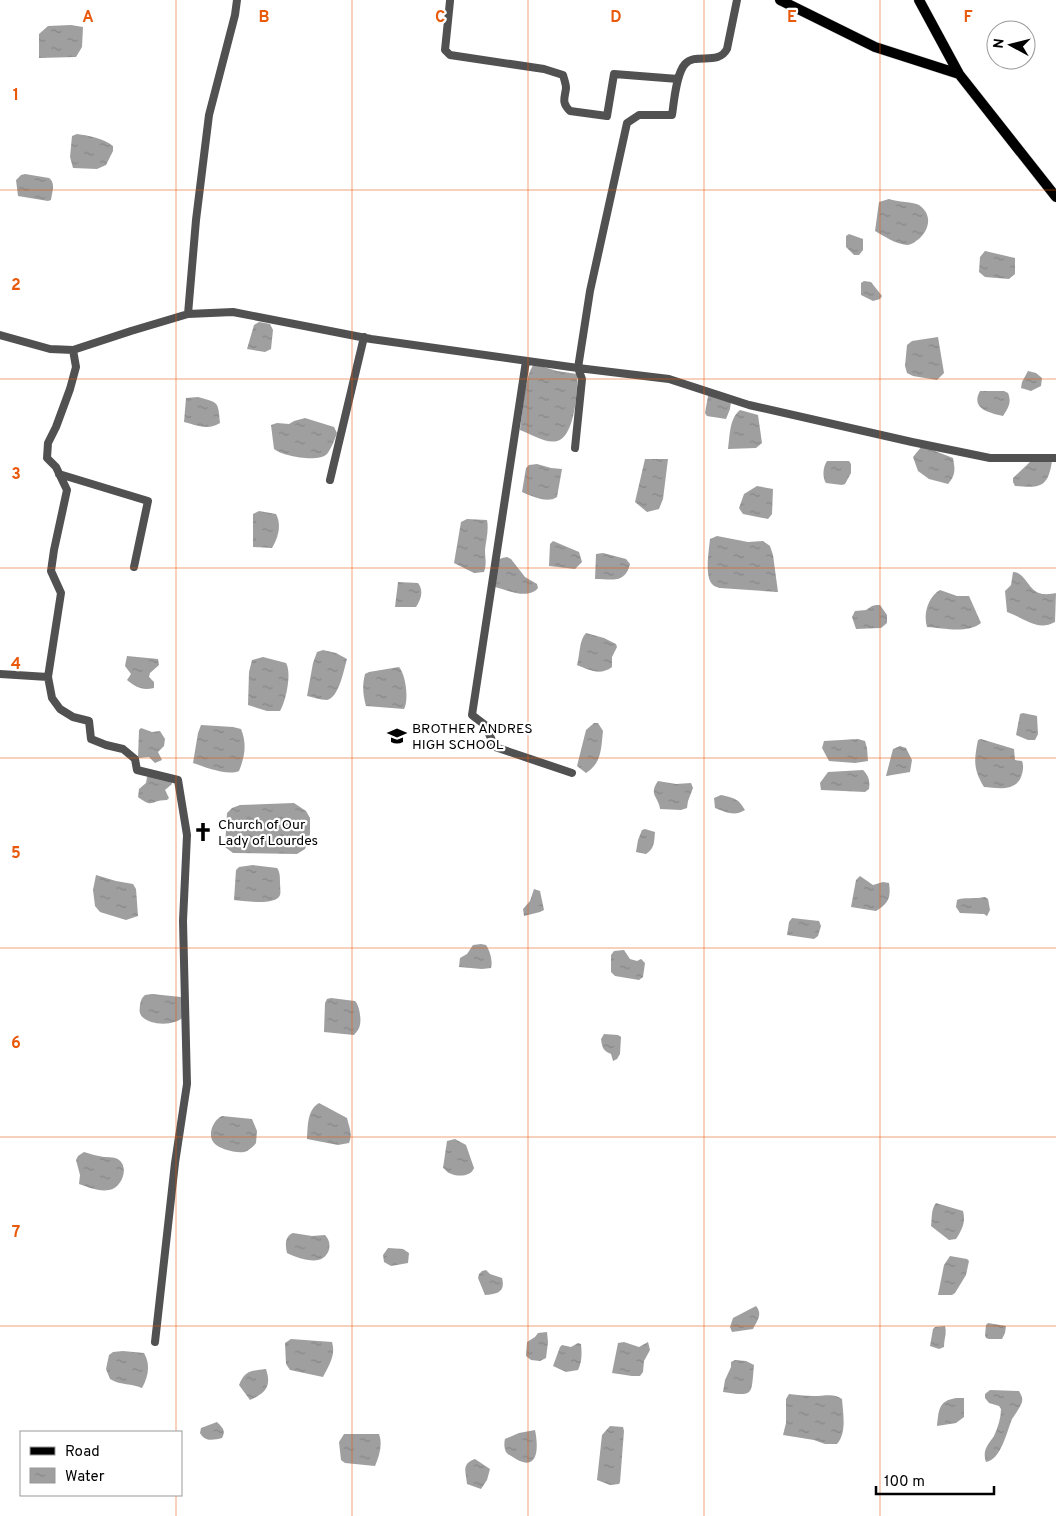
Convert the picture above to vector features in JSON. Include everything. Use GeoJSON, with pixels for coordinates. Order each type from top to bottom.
{"type":"FeatureCollection","features":[{"type":"Feature","properties":{"kind":"main road"},"geometry":{"type":"LineString","coordinates":[[780,0],[875,47],[959,74]]}},
{"type":"Feature","properties":{"kind":"main road"},"geometry":{"type":"LineString","coordinates":[[919,0],[959,74],[1056,197]]}},
{"type":"Feature","properties":{"kind":"street"},"geometry":{"type":"LineString","coordinates":[[188,314],[196,220],[209,115],[235,15],[237,0]]}},
{"type":"Feature","properties":{"kind":"street"},"geometry":{"type":"LineString","coordinates":[[574,448],[582,379],[578,368],[590,291],[628,123],[639,115],[672,114],[678,79],[684,65],[690,61],[719,57],[727,49],[737,0]]}},
{"type":"Feature","properties":{"kind":"street"},"geometry":{"type":"LineString","coordinates":[[450,2],[446,50],[450,56],[544,69],[563,75],[566,86],[564,95],[566,107],[570,111],[607,116],[614,74],[678,79]]}},
{"type":"Feature","properties":{"kind":"street"},"geometry":{"type":"LineString","coordinates":[[0,335],[50,349],[73,350],[188,314],[233,312],[364,337],[526,361],[669,379],[749,405],[990,458],[1056,458]]}},
{"type":"Feature","properties":{"kind":"street"},"geometry":{"type":"LineString","coordinates":[[330,480],[364,337]]}},
{"type":"Feature","properties":{"kind":"street"},"geometry":{"type":"LineString","coordinates":[[73,350],[76,367],[56,428],[48,443],[47,458],[56,467],[67,490],[51,571],[61,593],[48,677],[52,698],[60,709],[73,717],[89,722],[91,739],[123,749],[135,759],[137,770],[178,780],[187,835],[183,921],[187,1084],[175,1163],[155,1342]]}},
{"type":"Feature","properties":{"kind":"street"},"geometry":{"type":"LineString","coordinates":[[526,361],[472,715],[485,725],[495,748],[572,772]]}},
{"type":"Feature","properties":{"kind":"street"},"geometry":{"type":"LineString","coordinates":[[59,474],[148,501],[134,567]]}},
{"type":"Feature","properties":{"kind":"street"},"geometry":{"type":"LineString","coordinates":[[0,674],[48,677]]}},
{"type":"Feature","properties":{"kind":"water"},"geometry":{"type":"Polygon","coordinates":[[[71,25],[83,27],[82,47],[76,57],[39,58],[39,34],[48,26],[71,25]]]}},
{"type":"Feature","properties":{"kind":"water"},"geometry":{"type":"Polygon","coordinates":[[[77,134],[100,139],[113,146],[113,151],[106,165],[97,169],[73,168],[70,157],[72,136],[77,134]]]}},
{"type":"Feature","properties":{"kind":"water"},"geometry":{"type":"Polygon","coordinates":[[[25,174],[51,180],[53,188],[51,200],[18,196],[16,180],[25,174]]]}},
{"type":"Feature","properties":{"kind":"water"},"geometry":{"type":"Polygon","coordinates":[[[889,199],[917,204],[926,213],[928,226],[920,238],[912,244],[898,243],[875,231],[879,202],[889,199]]]}},
{"type":"Feature","properties":{"kind":"water"},"geometry":{"type":"Polygon","coordinates":[[[849,234],[863,239],[863,250],[859,255],[854,255],[846,247],[846,236],[849,234]]]}},
{"type":"Feature","properties":{"kind":"water"},"geometry":{"type":"Polygon","coordinates":[[[985,251],[1015,258],[1015,274],[1009,279],[985,277],[979,272],[980,257],[985,251]]]}},
{"type":"Feature","properties":{"kind":"water"},"geometry":{"type":"Polygon","coordinates":[[[864,281],[871,282],[882,296],[880,299],[873,301],[861,295],[861,283],[864,281]]]}},
{"type":"Feature","properties":{"kind":"water"},"geometry":{"type":"Polygon","coordinates":[[[259,322],[270,324],[273,330],[271,349],[265,352],[247,349],[254,325],[259,322]]]}},
{"type":"Feature","properties":{"kind":"water"},"geometry":{"type":"Polygon","coordinates":[[[938,337],[944,373],[937,380],[913,376],[907,373],[905,366],[907,345],[912,341],[938,337]]]}},
{"type":"Feature","properties":{"kind":"water"},"geometry":{"type":"Polygon","coordinates":[[[534,364],[557,371],[577,374],[576,401],[572,422],[563,438],[557,441],[543,440],[520,430],[526,386],[534,364]]]}},
{"type":"Feature","properties":{"kind":"water"},"geometry":{"type":"Polygon","coordinates":[[[1028,371],[1036,373],[1042,378],[1041,386],[1031,391],[1021,388],[1028,371]]]}},
{"type":"Feature","properties":{"kind":"water"},"geometry":{"type":"Polygon","coordinates":[[[980,391],[1004,391],[1008,393],[1008,408],[1003,416],[987,412],[979,406],[978,397],[980,391]]]}},
{"type":"Feature","properties":{"kind":"water"},"geometry":{"type":"Polygon","coordinates":[[[712,395],[731,402],[726,419],[707,416],[705,413],[708,396],[712,395]]]}},
{"type":"Feature","properties":{"kind":"water"},"geometry":{"type":"Polygon","coordinates":[[[198,397],[216,404],[219,410],[220,423],[206,427],[184,422],[186,398],[198,397]]]}},
{"type":"Feature","properties":{"kind":"water"},"geometry":{"type":"Polygon","coordinates":[[[740,410],[758,415],[762,443],[756,448],[728,449],[732,423],[740,410]]]}},
{"type":"Feature","properties":{"kind":"water"},"geometry":{"type":"Polygon","coordinates":[[[305,418],[334,427],[337,433],[327,454],[316,458],[300,458],[278,452],[274,449],[271,425],[277,423],[289,424],[305,418]]]}},
{"type":"Feature","properties":{"kind":"water"},"geometry":{"type":"Polygon","coordinates":[[[922,446],[953,458],[954,472],[948,484],[929,479],[918,471],[913,457],[922,446]]]}},
{"type":"Feature","properties":{"kind":"water"},"geometry":{"type":"Polygon","coordinates":[[[645,459],[668,459],[663,499],[659,509],[647,512],[635,502],[645,459]]]}},
{"type":"Feature","properties":{"kind":"water"},"geometry":{"type":"Polygon","coordinates":[[[1032,460],[1052,461],[1048,477],[1037,486],[1015,486],[1013,478],[1032,460]]]}},
{"type":"Feature","properties":{"kind":"water"},"geometry":{"type":"Polygon","coordinates":[[[827,461],[849,461],[851,473],[845,484],[826,483],[824,472],[827,461]]]}},
{"type":"Feature","properties":{"kind":"water"},"geometry":{"type":"Polygon","coordinates":[[[537,464],[562,469],[557,497],[544,500],[522,492],[526,468],[529,465],[537,464]]]}},
{"type":"Feature","properties":{"kind":"water"},"geometry":{"type":"Polygon","coordinates":[[[757,486],[773,489],[772,514],[768,519],[743,514],[739,508],[744,494],[757,486]]]}},
{"type":"Feature","properties":{"kind":"water"},"geometry":{"type":"Polygon","coordinates":[[[259,511],[276,514],[278,518],[278,531],[272,548],[253,547],[253,514],[259,511]]]}},
{"type":"Feature","properties":{"kind":"water"},"geometry":{"type":"Polygon","coordinates":[[[467,519],[487,520],[488,531],[484,572],[474,573],[454,563],[461,522],[467,519]]]}},
{"type":"Feature","properties":{"kind":"water"},"geometry":{"type":"Polygon","coordinates":[[[717,536],[748,542],[763,541],[770,546],[778,592],[720,588],[713,585],[709,576],[708,557],[710,539],[717,536]]]}},
{"type":"Feature","properties":{"kind":"water"},"geometry":{"type":"Polygon","coordinates":[[[553,541],[579,552],[582,562],[575,569],[549,566],[550,544],[553,541]]]}},
{"type":"Feature","properties":{"kind":"water"},"geometry":{"type":"Polygon","coordinates":[[[603,553],[626,559],[630,564],[625,575],[612,580],[595,579],[596,554],[603,553]]]}},
{"type":"Feature","properties":{"kind":"water"},"geometry":{"type":"Polygon","coordinates":[[[507,557],[511,559],[525,577],[537,584],[538,588],[534,592],[523,594],[495,587],[498,560],[507,557]]]}},
{"type":"Feature","properties":{"kind":"water"},"geometry":{"type":"Polygon","coordinates":[[[1013,572],[1021,575],[1039,593],[1056,593],[1055,622],[1049,625],[1037,625],[1007,612],[1005,591],[1011,585],[1013,572]]]}},
{"type":"Feature","properties":{"kind":"water"},"geometry":{"type":"Polygon","coordinates":[[[398,582],[418,583],[421,595],[416,607],[395,607],[398,582]]]}},
{"type":"Feature","properties":{"kind":"water"},"geometry":{"type":"Polygon","coordinates":[[[940,590],[957,596],[969,596],[981,623],[962,629],[927,627],[926,611],[932,597],[940,590]]]}},
{"type":"Feature","properties":{"kind":"water"},"geometry":{"type":"Polygon","coordinates":[[[880,605],[887,615],[887,623],[881,628],[856,629],[852,617],[855,611],[866,610],[880,605]]]}},
{"type":"Feature","properties":{"kind":"water"},"geometry":{"type":"Polygon","coordinates":[[[586,633],[604,638],[616,644],[617,647],[612,657],[612,667],[608,670],[599,672],[577,665],[581,644],[586,633]]]}},
{"type":"Feature","properties":{"kind":"water"},"geometry":{"type":"Polygon","coordinates":[[[323,650],[336,653],[347,659],[338,689],[327,700],[307,696],[313,663],[317,652],[323,650]]]}},
{"type":"Feature","properties":{"kind":"water"},"geometry":{"type":"Polygon","coordinates":[[[127,656],[158,659],[159,665],[150,673],[149,677],[154,682],[154,688],[139,688],[127,680],[131,674],[125,666],[127,656]]]}},
{"type":"Feature","properties":{"kind":"water"},"geometry":{"type":"Polygon","coordinates":[[[263,657],[286,663],[288,668],[288,687],[280,711],[267,711],[248,705],[249,672],[252,660],[263,657]]]}},
{"type":"Feature","properties":{"kind":"water"},"geometry":{"type":"Polygon","coordinates":[[[399,667],[406,688],[406,705],[404,709],[366,706],[363,690],[365,674],[399,667]]]}},
{"type":"Feature","properties":{"kind":"water"},"geometry":{"type":"Polygon","coordinates":[[[1020,714],[1037,716],[1038,734],[1035,740],[1028,740],[1016,735],[1020,714]]]}},
{"type":"Feature","properties":{"kind":"water"},"geometry":{"type":"Polygon","coordinates":[[[594,723],[598,723],[603,731],[601,749],[595,765],[586,773],[577,766],[586,730],[594,723]]]}},
{"type":"Feature","properties":{"kind":"water"},"geometry":{"type":"Polygon","coordinates":[[[201,725],[241,729],[244,750],[239,771],[222,772],[193,763],[201,725]]]}},
{"type":"Feature","properties":{"kind":"water"},"geometry":{"type":"Polygon","coordinates":[[[141,728],[152,732],[160,731],[165,739],[164,746],[158,752],[162,760],[155,763],[149,757],[138,758],[139,730],[141,728]]]}},
{"type":"Feature","properties":{"kind":"water"},"geometry":{"type":"Polygon","coordinates":[[[858,739],[865,741],[868,761],[855,763],[829,761],[822,748],[824,741],[858,739]]]}},
{"type":"Feature","properties":{"kind":"water"},"geometry":{"type":"Polygon","coordinates":[[[981,739],[1014,749],[1015,760],[1022,761],[1023,767],[1021,777],[1015,785],[1005,788],[984,787],[975,764],[978,740],[981,739]]]}},
{"type":"Feature","properties":{"kind":"water"},"geometry":{"type":"Polygon","coordinates":[[[900,746],[906,748],[912,760],[910,772],[886,776],[893,749],[900,746]]]}},
{"type":"Feature","properties":{"kind":"water"},"geometry":{"type":"Polygon","coordinates":[[[863,770],[867,774],[869,781],[869,789],[865,792],[821,790],[820,783],[828,772],[863,770]]]}},
{"type":"Feature","properties":{"kind":"water"},"geometry":{"type":"Polygon","coordinates":[[[150,775],[171,777],[172,784],[165,790],[169,798],[167,800],[147,803],[138,797],[139,789],[146,783],[147,777],[150,775]]]}},
{"type":"Feature","properties":{"kind":"water"},"geometry":{"type":"Polygon","coordinates":[[[658,781],[676,784],[691,783],[693,788],[687,808],[681,810],[660,809],[654,793],[658,781]]]}},
{"type":"Feature","properties":{"kind":"water"},"geometry":{"type":"Polygon","coordinates":[[[721,795],[735,799],[745,810],[734,813],[715,808],[714,798],[721,795]]]}},
{"type":"Feature","properties":{"kind":"water"},"geometry":{"type":"Polygon","coordinates":[[[294,803],[306,811],[310,818],[310,834],[305,849],[297,854],[233,853],[225,847],[227,813],[232,808],[240,805],[294,803]]]}},
{"type":"Feature","properties":{"kind":"water"},"geometry":{"type":"Polygon","coordinates":[[[642,830],[655,832],[653,847],[646,854],[636,852],[638,840],[642,830]]]}},
{"type":"Feature","properties":{"kind":"water"},"geometry":{"type":"Polygon","coordinates":[[[253,865],[277,868],[280,875],[280,895],[277,898],[266,902],[234,900],[236,870],[239,867],[253,865]]]}},
{"type":"Feature","properties":{"kind":"water"},"geometry":{"type":"Polygon","coordinates":[[[96,875],[133,884],[136,889],[138,916],[126,920],[100,912],[95,906],[93,890],[96,875]]]}},
{"type":"Feature","properties":{"kind":"water"},"geometry":{"type":"Polygon","coordinates":[[[860,876],[873,885],[883,882],[889,883],[890,892],[888,899],[876,911],[851,907],[856,880],[860,876]]]}},
{"type":"Feature","properties":{"kind":"water"},"geometry":{"type":"Polygon","coordinates":[[[534,889],[540,891],[544,910],[524,916],[523,909],[530,901],[534,889]]]}},
{"type":"Feature","properties":{"kind":"water"},"geometry":{"type":"Polygon","coordinates":[[[985,897],[988,899],[990,910],[987,916],[984,914],[960,913],[956,907],[957,900],[985,897]]]}},
{"type":"Feature","properties":{"kind":"water"},"geometry":{"type":"Polygon","coordinates":[[[792,918],[819,921],[821,926],[818,936],[814,939],[787,935],[789,922],[792,918]]]}},
{"type":"Feature","properties":{"kind":"water"},"geometry":{"type":"Polygon","coordinates":[[[473,945],[486,945],[489,950],[491,968],[459,967],[460,958],[467,954],[473,945]]]}},
{"type":"Feature","properties":{"kind":"water"},"geometry":{"type":"Polygon","coordinates":[[[624,950],[630,959],[637,961],[641,959],[645,963],[643,977],[639,980],[615,976],[611,972],[611,955],[614,951],[624,950]]]}},
{"type":"Feature","properties":{"kind":"water"},"geometry":{"type":"Polygon","coordinates":[[[145,995],[181,997],[186,1007],[185,1015],[171,1023],[161,1024],[144,1018],[140,1012],[141,1001],[145,995]]]}},
{"type":"Feature","properties":{"kind":"water"},"geometry":{"type":"Polygon","coordinates":[[[327,999],[355,1001],[357,1003],[360,1025],[354,1035],[324,1032],[325,1003],[327,999]]]}},
{"type":"Feature","properties":{"kind":"water"},"geometry":{"type":"Polygon","coordinates":[[[604,1034],[621,1037],[620,1054],[613,1061],[611,1054],[606,1052],[602,1046],[601,1039],[604,1034]]]}},
{"type":"Feature","properties":{"kind":"water"},"geometry":{"type":"Polygon","coordinates":[[[319,1103],[347,1118],[351,1134],[349,1143],[338,1145],[307,1139],[310,1114],[319,1103]]]}},
{"type":"Feature","properties":{"kind":"water"},"geometry":{"type":"Polygon","coordinates":[[[222,1116],[252,1119],[257,1131],[256,1143],[247,1151],[240,1152],[230,1151],[214,1143],[211,1136],[212,1128],[222,1116]]]}},
{"type":"Feature","properties":{"kind":"water"},"geometry":{"type":"Polygon","coordinates":[[[455,1139],[466,1145],[474,1168],[467,1175],[460,1176],[448,1173],[443,1168],[447,1141],[455,1139]]]}},
{"type":"Feature","properties":{"kind":"water"},"geometry":{"type":"Polygon","coordinates":[[[84,1152],[120,1161],[124,1170],[118,1185],[109,1190],[101,1190],[79,1184],[80,1175],[76,1160],[84,1152]]]}},
{"type":"Feature","properties":{"kind":"water"},"geometry":{"type":"Polygon","coordinates":[[[936,1203],[963,1211],[963,1226],[956,1239],[949,1240],[931,1226],[932,1211],[936,1203]]]}},
{"type":"Feature","properties":{"kind":"water"},"geometry":{"type":"Polygon","coordinates":[[[293,1233],[312,1236],[325,1235],[329,1242],[328,1253],[318,1260],[311,1260],[302,1259],[287,1253],[286,1241],[288,1236],[293,1233]]]}},
{"type":"Feature","properties":{"kind":"water"},"geometry":{"type":"Polygon","coordinates":[[[388,1248],[403,1249],[409,1253],[408,1263],[391,1266],[384,1262],[383,1255],[388,1248]]]}},
{"type":"Feature","properties":{"kind":"water"},"geometry":{"type":"Polygon","coordinates":[[[950,1256],[969,1261],[966,1275],[955,1293],[952,1295],[938,1295],[944,1265],[950,1256]]]}},
{"type":"Feature","properties":{"kind":"water"},"geometry":{"type":"Polygon","coordinates":[[[486,1270],[490,1274],[502,1278],[503,1287],[499,1292],[485,1295],[478,1278],[482,1271],[486,1270]]]}},
{"type":"Feature","properties":{"kind":"water"},"geometry":{"type":"Polygon","coordinates":[[[756,1306],[759,1315],[753,1329],[732,1332],[730,1327],[733,1318],[756,1306]]]}},
{"type":"Feature","properties":{"kind":"water"},"geometry":{"type":"Polygon","coordinates":[[[988,1323],[1006,1326],[1002,1339],[986,1338],[986,1325],[988,1323]]]}},
{"type":"Feature","properties":{"kind":"water"},"geometry":{"type":"Polygon","coordinates":[[[945,1326],[944,1347],[939,1349],[930,1346],[933,1329],[945,1326]]]}},
{"type":"Feature","properties":{"kind":"water"},"geometry":{"type":"Polygon","coordinates":[[[547,1332],[546,1358],[540,1361],[531,1360],[526,1356],[527,1342],[538,1333],[547,1332]]]}},
{"type":"Feature","properties":{"kind":"water"},"geometry":{"type":"Polygon","coordinates":[[[291,1339],[332,1342],[333,1351],[330,1364],[323,1377],[290,1370],[286,1364],[285,1343],[291,1339]]]}},
{"type":"Feature","properties":{"kind":"water"},"geometry":{"type":"Polygon","coordinates":[[[624,1342],[639,1347],[648,1342],[650,1350],[644,1361],[643,1372],[640,1376],[612,1373],[618,1343],[624,1342]]]}},
{"type":"Feature","properties":{"kind":"water"},"geometry":{"type":"Polygon","coordinates":[[[578,1343],[581,1344],[582,1354],[578,1370],[566,1372],[553,1366],[562,1345],[571,1347],[578,1343]]]}},
{"type":"Feature","properties":{"kind":"water"},"geometry":{"type":"Polygon","coordinates":[[[113,1352],[144,1353],[148,1371],[142,1388],[110,1379],[106,1369],[109,1355],[113,1352]]]}},
{"type":"Feature","properties":{"kind":"water"},"geometry":{"type":"Polygon","coordinates":[[[735,1360],[746,1361],[754,1365],[751,1388],[746,1394],[723,1392],[731,1362],[735,1360]]]}},
{"type":"Feature","properties":{"kind":"water"},"geometry":{"type":"Polygon","coordinates":[[[266,1369],[268,1385],[266,1389],[260,1395],[250,1400],[239,1385],[241,1380],[249,1372],[266,1369]]]}},
{"type":"Feature","properties":{"kind":"water"},"geometry":{"type":"Polygon","coordinates":[[[990,1390],[1019,1391],[1022,1400],[1012,1419],[1000,1451],[991,1460],[986,1462],[985,1451],[994,1436],[1001,1412],[999,1406],[989,1403],[985,1398],[985,1394],[990,1390]]]}},
{"type":"Feature","properties":{"kind":"water"},"geometry":{"type":"Polygon","coordinates":[[[789,1394],[832,1395],[842,1399],[843,1429],[837,1444],[825,1444],[814,1440],[783,1435],[786,1423],[786,1399],[789,1394]]]}},
{"type":"Feature","properties":{"kind":"water"},"geometry":{"type":"Polygon","coordinates":[[[964,1398],[964,1417],[956,1423],[937,1426],[940,1407],[946,1401],[964,1398]]]}},
{"type":"Feature","properties":{"kind":"water"},"geometry":{"type":"Polygon","coordinates":[[[217,1422],[224,1433],[222,1438],[210,1440],[204,1438],[200,1433],[201,1428],[217,1422]]]}},
{"type":"Feature","properties":{"kind":"water"},"geometry":{"type":"Polygon","coordinates":[[[610,1426],[623,1427],[624,1431],[620,1482],[619,1484],[610,1485],[597,1480],[602,1435],[610,1426]]]}},
{"type":"Feature","properties":{"kind":"water"},"geometry":{"type":"Polygon","coordinates":[[[535,1430],[537,1449],[533,1460],[524,1462],[506,1452],[504,1446],[505,1439],[519,1433],[535,1430]]]}},
{"type":"Feature","properties":{"kind":"water"},"geometry":{"type":"Polygon","coordinates":[[[344,1434],[379,1434],[381,1446],[375,1466],[345,1463],[341,1460],[339,1442],[344,1434]]]}},
{"type":"Feature","properties":{"kind":"water"},"geometry":{"type":"Polygon","coordinates":[[[475,1459],[490,1469],[487,1480],[481,1489],[467,1484],[466,1466],[475,1459]]]}},
{"type":"Feature","properties":{"kind":"place","name":"BROTHER ANDRES HIGH SCHOOL"},"geometry":{"type":"Point","coordinates":[397,736]}},
{"type":"Feature","properties":{"kind":"place","name":"Church of Our Lady of Lourdes"},"geometry":{"type":"Point","coordinates":[203,832]}}]}
